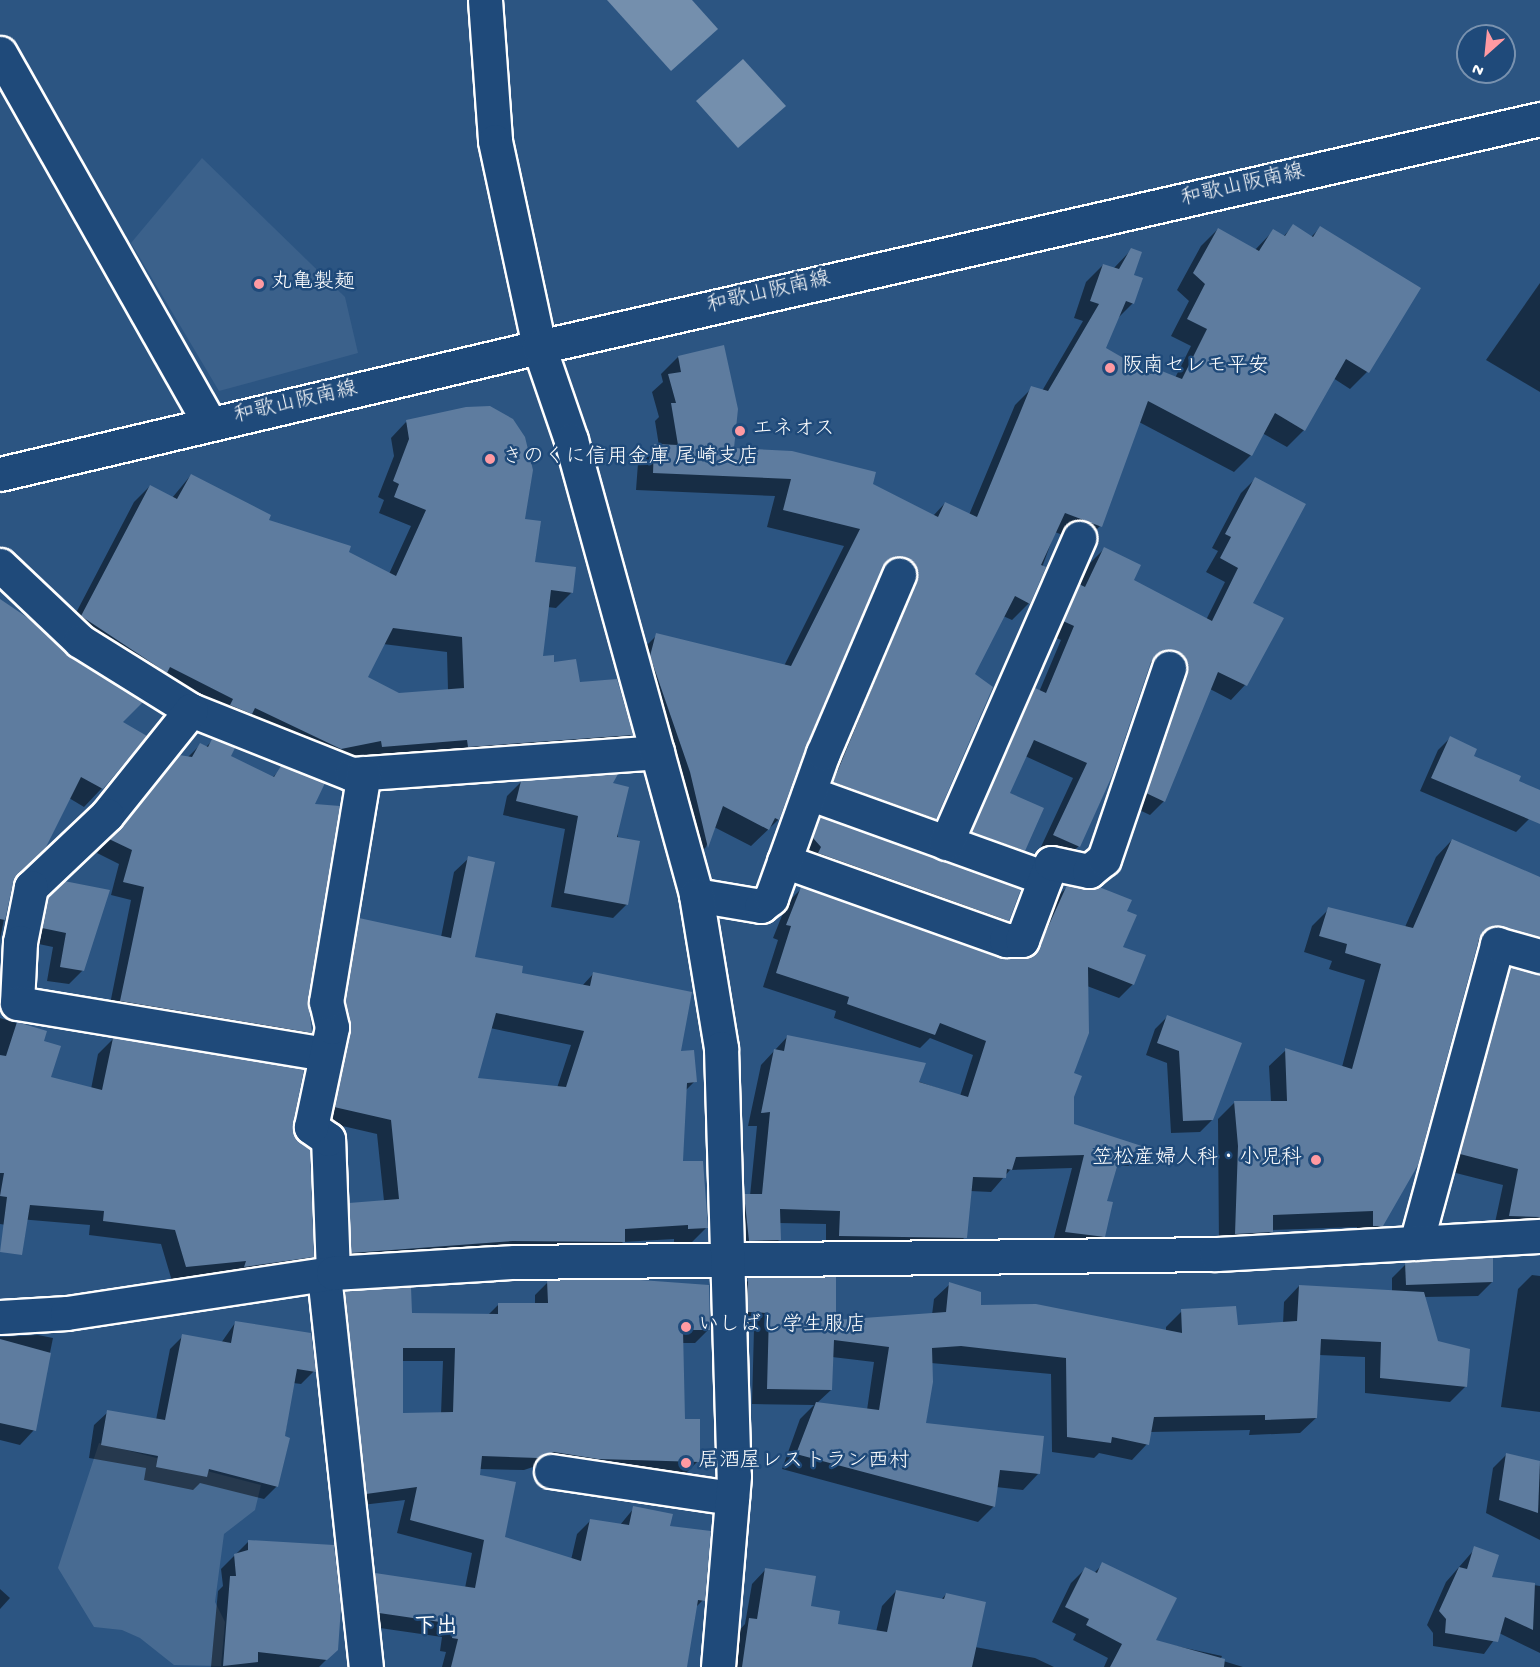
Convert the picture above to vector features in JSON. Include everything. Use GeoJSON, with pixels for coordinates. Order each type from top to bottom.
{"type":"FeatureCollection","features":[{"type":"Feature","properties":{"kind":"street"},"geometry":{"type":"LineString","coordinates":[[485,0],[495,141],[539,346],[571,440],[696,895],[721,1048],[732,1498],[717,1667]]}},
{"type":"Feature","properties":{"kind":"street"},"geometry":{"type":"LineString","coordinates":[[0,53],[210,424]]}},
{"type":"Feature","properties":{"kind":"street","name":"和歌山阪南線"},"geometry":{"type":"LineString","coordinates":[[0,474],[539,346],[1540,119]]}},
{"type":"Feature","properties":{"kind":"street"},"geometry":{"type":"LineString","coordinates":[[946,843],[1079,538]]}},
{"type":"Feature","properties":{"kind":"street"},"geometry":{"type":"LineString","coordinates":[[0,565],[80,641],[191,710],[352,774],[657,752]]}},
{"type":"Feature","properties":{"kind":"street"},"geometry":{"type":"LineString","coordinates":[[696,895],[766,904],[899,575]]}},
{"type":"Feature","properties":{"kind":"street"},"geometry":{"type":"LineString","coordinates":[[784,861],[1014,942],[1027,936],[1051,863],[1056,862],[1089,871],[1101,864],[1169,668]]}},
{"type":"Feature","properties":{"kind":"street"},"geometry":{"type":"LineString","coordinates":[[191,710],[107,815],[31,887],[10,941],[16,1003],[326,1054]]}},
{"type":"Feature","properties":{"kind":"street"},"geometry":{"type":"LineString","coordinates":[[364,773],[326,1002],[332,1027],[311,1127],[328,1139],[329,1274],[366,1667]]}},
{"type":"Feature","properties":{"kind":"street"},"geometry":{"type":"LineString","coordinates":[[809,793],[1045,878]]}},
{"type":"Feature","properties":{"kind":"street"},"geometry":{"type":"LineString","coordinates":[[1416,1243],[1497,944],[1540,956]]}},
{"type":"Feature","properties":{"kind":"street"},"geometry":{"type":"LineString","coordinates":[[0,1317],[67,1313],[329,1274],[515,1262],[725,1257],[1216,1254],[1540,1236]]}},
{"type":"Feature","properties":{"kind":"street"},"geometry":{"type":"LineString","coordinates":[[551,1471],[732,1498]]}},
{"type":"Feature","properties":{"kind":"shaded area"},"geometry":{"type":"Polygon","coordinates":[[[607,0],[692,0],[718,29],[671,71],[607,0]]]}},
{"type":"Feature","properties":{"kind":"shaded area"},"geometry":{"type":"Polygon","coordinates":[[[743,59],[786,106],[738,148],[696,101],[743,59]]]}},
{"type":"Feature","properties":{"kind":"shaded area"},"geometry":{"type":"Polygon","coordinates":[[[202,158],[345,297],[358,353],[219,391],[131,243],[202,158]]]}},
{"type":"Feature","properties":{"kind":"shaded area"},"geometry":{"type":"Polygon","coordinates":[[[99,1443],[261,1485],[255,1510],[224,1534],[215,1602],[225,1622],[221,1666],[174,1665],[140,1638],[122,1630],[94,1627],[58,1568],[99,1443]]]}},
{"type":"Feature","properties":{"kind":"building"},"geometry":{"type":"Polygon","coordinates":[[[1293,224],[1313,237],[1320,226],[1421,288],[1369,373],[1346,359],[1305,431],[1275,413],[1252,456],[1148,401],[1102,527],[1065,513],[1041,565],[1046,567],[1030,604],[1015,596],[975,674],[993,687],[936,819],[833,782],[916,582],[914,563],[906,558],[888,560],[806,746],[779,820],[775,818],[769,830],[723,806],[708,848],[690,772],[650,656],[656,633],[791,666],[860,529],[783,510],[791,479],[653,473],[654,444],[678,445],[671,403],[676,403],[668,374],[681,372],[678,356],[724,345],[738,409],[734,448],[792,451],[876,472],[873,484],[938,517],[945,502],[977,517],[1031,386],[1048,391],[1099,304],[1090,301],[1103,264],[1119,269],[1131,248],[1142,252],[1134,275],[1143,278],[1134,304],[1126,301],[1106,348],[1151,374],[1154,368],[1182,379],[1207,329],[1187,319],[1205,284],[1193,273],[1218,228],[1259,251],[1273,229],[1285,236],[1293,224]]]}},
{"type":"Feature","properties":{"kind":"building"},"geometry":{"type":"Polygon","coordinates":[[[490,406],[513,419],[525,437],[533,470],[525,519],[541,521],[535,562],[576,567],[573,593],[551,590],[543,656],[554,655],[554,662],[576,659],[580,682],[617,679],[633,735],[468,747],[467,740],[382,747],[381,741],[341,749],[255,708],[252,714],[230,705],[233,699],[170,667],[167,673],[81,616],[150,485],[177,499],[191,474],[271,515],[269,520],[351,546],[349,552],[396,576],[426,510],[394,497],[399,484],[393,481],[409,439],[406,420],[466,407],[490,406]],[[393,628],[368,677],[399,693],[464,688],[462,637],[393,628]]]}},
{"type":"Feature","properties":{"kind":"building"},"geometry":{"type":"Polygon","coordinates":[[[1255,477],[1306,504],[1253,603],[1284,618],[1247,686],[1218,672],[1165,802],[1146,793],[1187,665],[1183,655],[1166,650],[1151,662],[1112,776],[1080,847],[1053,835],[1087,763],[1034,740],[1010,793],[1044,808],[1025,851],[971,832],[1035,688],[1046,693],[1074,626],[1063,621],[1079,584],[1085,587],[1104,547],[1141,565],[1134,580],[1212,621],[1238,568],[1220,558],[1231,537],[1225,534],[1255,477]]]}},
{"type":"Feature","properties":{"kind":"building"},"geometry":{"type":"Polygon","coordinates":[[[0,599],[31,620],[70,657],[143,702],[123,722],[147,736],[103,789],[81,777],[46,847],[13,883],[5,920],[0,919],[0,599]]]}},
{"type":"Feature","properties":{"kind":"building"},"geometry":{"type":"Polygon","coordinates":[[[1450,736],[1477,749],[1474,756],[1521,776],[1519,781],[1540,790],[1540,824],[1431,778],[1450,736]]]}},
{"type":"Feature","properties":{"kind":"building"},"geometry":{"type":"Polygon","coordinates":[[[212,739],[235,748],[231,756],[274,777],[281,766],[325,783],[315,804],[340,806],[308,999],[312,1033],[120,1001],[144,887],[123,882],[132,850],[109,839],[179,755],[192,757],[200,743],[208,747],[212,739]]]}},
{"type":"Feature","properties":{"kind":"building"},"geometry":{"type":"Polygon","coordinates":[[[618,774],[613,783],[629,787],[617,837],[640,841],[628,905],[564,893],[578,816],[516,801],[521,781],[618,774]]]}},
{"type":"Feature","properties":{"kind":"building"},"geometry":{"type":"Polygon","coordinates":[[[820,817],[1021,889],[1009,921],[818,853],[821,847],[813,838],[820,817]]]}},
{"type":"Feature","properties":{"kind":"building"},"geometry":{"type":"Polygon","coordinates":[[[1452,839],[1540,877],[1540,937],[1493,926],[1479,939],[1418,1165],[1383,1226],[1373,1226],[1373,1211],[1273,1215],[1273,1232],[1235,1234],[1238,1146],[1234,1101],[1287,1101],[1285,1048],[1352,1069],[1381,964],[1345,953],[1347,944],[1319,936],[1328,907],[1413,928],[1452,839]]]}},
{"type":"Feature","properties":{"kind":"building"},"geometry":{"type":"Polygon","coordinates":[[[468,856],[495,862],[475,957],[523,966],[522,973],[590,986],[593,972],[692,992],[681,1051],[694,1050],[697,1082],[687,1083],[683,1161],[703,1161],[708,1228],[688,1229],[688,1225],[625,1229],[625,1242],[513,1241],[351,1253],[349,1203],[399,1199],[391,1120],[334,1107],[350,1031],[345,1001],[359,918],[451,938],[468,856]],[[496,1013],[478,1078],[566,1087],[584,1031],[496,1013]]]}},
{"type":"Feature","properties":{"kind":"building"},"geometry":{"type":"Polygon","coordinates":[[[64,881],[110,890],[84,971],[60,967],[66,933],[42,928],[48,897],[64,881]]]}},
{"type":"Feature","properties":{"kind":"building"},"geometry":{"type":"Polygon","coordinates":[[[1067,885],[1086,889],[1099,887],[1132,900],[1127,911],[1137,915],[1123,947],[1146,955],[1134,985],[1088,967],[1089,1033],[1074,1073],[1082,1076],[1074,1097],[1074,1124],[1151,1149],[1151,1152],[1121,1153],[1107,1201],[1113,1202],[1105,1237],[1065,1232],[1084,1155],[1016,1157],[1012,1170],[1007,1169],[1006,1178],[973,1177],[967,1238],[839,1236],[840,1211],[780,1209],[781,1240],[749,1241],[744,1194],[762,1194],[770,1112],[761,1113],[774,1049],[784,1051],[787,1035],[926,1063],[919,1082],[968,1097],[986,1041],[940,1023],[935,1035],[847,1004],[849,997],[776,973],[791,926],[786,925],[801,887],[1000,958],[1022,959],[1032,956],[1039,947],[1067,885]]]}},
{"type":"Feature","properties":{"kind":"building"},"geometry":{"type":"Polygon","coordinates":[[[1510,967],[1540,974],[1540,1217],[1509,1216],[1518,1169],[1460,1154],[1510,967]]]}},
{"type":"Feature","properties":{"kind":"building"},"geometry":{"type":"Polygon","coordinates":[[[1167,1015],[1242,1043],[1213,1120],[1183,1121],[1179,1051],[1157,1043],[1167,1015]]]}},
{"type":"Feature","properties":{"kind":"building"},"geometry":{"type":"Polygon","coordinates":[[[17,1022],[47,1031],[44,1041],[61,1046],[51,1077],[102,1090],[113,1038],[304,1069],[293,1124],[294,1134],[310,1149],[314,1257],[244,1267],[246,1261],[186,1267],[175,1230],[103,1221],[104,1211],[30,1205],[22,1255],[0,1252],[7,1197],[0,1196],[4,1173],[0,1173],[0,1055],[6,1056],[17,1022]]]}},
{"type":"Feature","properties":{"kind":"building"},"geometry":{"type":"Polygon","coordinates":[[[1493,1257],[1493,1282],[1406,1285],[1405,1262],[1493,1257]]]}},
{"type":"Feature","properties":{"kind":"building"},"geometry":{"type":"Polygon","coordinates":[[[836,1277],[836,1320],[946,1312],[949,1282],[981,1292],[981,1305],[1036,1304],[1182,1333],[1181,1309],[1236,1306],[1238,1325],[1297,1321],[1299,1285],[1424,1292],[1438,1341],[1470,1349],[1467,1387],[1380,1378],[1381,1342],[1321,1339],[1317,1418],[1265,1420],[1265,1415],[1154,1417],[1149,1445],[1112,1437],[1111,1443],[1067,1437],[1066,1358],[961,1346],[932,1348],[933,1382],[926,1423],[1044,1436],[1040,1474],[1000,1470],[995,1507],[796,1454],[816,1402],[879,1410],[889,1347],[834,1340],[832,1390],[767,1389],[769,1313],[748,1312],[748,1278],[836,1277]]]}},
{"type":"Feature","properties":{"kind":"building"},"geometry":{"type":"Polygon","coordinates":[[[627,1279],[709,1285],[710,1330],[683,1330],[685,1419],[700,1419],[700,1462],[598,1459],[554,1452],[538,1458],[482,1456],[480,1475],[516,1482],[505,1537],[581,1561],[590,1519],[629,1525],[633,1506],[673,1514],[670,1526],[711,1531],[705,1601],[698,1600],[687,1667],[451,1667],[458,1639],[452,1638],[454,1624],[379,1613],[375,1573],[475,1588],[484,1540],[410,1520],[417,1487],[366,1494],[345,1291],[411,1287],[412,1313],[498,1314],[498,1303],[548,1303],[547,1280],[627,1279]],[[403,1348],[403,1413],[453,1412],[455,1348],[403,1348]]]}},
{"type":"Feature","properties":{"kind":"building"},"geometry":{"type":"Polygon","coordinates":[[[235,1321],[311,1333],[316,1372],[297,1369],[285,1436],[290,1438],[278,1487],[209,1469],[207,1477],[156,1467],[158,1456],[101,1445],[107,1410],[165,1420],[182,1334],[231,1343],[235,1321]]]}},
{"type":"Feature","properties":{"kind":"building"},"geometry":{"type":"Polygon","coordinates":[[[0,1339],[51,1353],[36,1431],[0,1423],[0,1339]]]}},
{"type":"Feature","properties":{"kind":"building"},"geometry":{"type":"Polygon","coordinates":[[[1506,1453],[1540,1461],[1538,1513],[1499,1500],[1506,1453]]]}},
{"type":"Feature","properties":{"kind":"building"},"geometry":{"type":"Polygon","coordinates":[[[248,1540],[334,1545],[341,1607],[338,1650],[327,1660],[258,1652],[258,1662],[223,1666],[230,1576],[236,1576],[234,1554],[248,1550],[248,1540]]]}},
{"type":"Feature","properties":{"kind":"building"},"geometry":{"type":"Polygon","coordinates":[[[1474,1546],[1499,1555],[1492,1577],[1535,1583],[1533,1630],[1505,1617],[1498,1642],[1445,1633],[1446,1619],[1439,1611],[1459,1567],[1467,1569],[1474,1546]]]}},
{"type":"Feature","properties":{"kind":"building"},"geometry":{"type":"Polygon","coordinates":[[[1102,1562],[1177,1598],[1156,1640],[1225,1659],[1224,1667],[1110,1667],[1122,1644],[1086,1625],[1089,1619],[1065,1607],[1085,1567],[1097,1573],[1102,1562]]]}},
{"type":"Feature","properties":{"kind":"building"},"geometry":{"type":"Polygon","coordinates":[[[765,1568],[816,1576],[811,1606],[840,1611],[838,1624],[887,1632],[896,1590],[944,1599],[946,1593],[986,1602],[972,1667],[742,1667],[749,1618],[757,1619],[765,1568]]]}},
{"type":"Feature","properties":{"kind":"place","name":"丸亀製麺"},"geometry":{"type":"Point","coordinates":[259,284]}},
{"type":"Feature","properties":{"kind":"place","name":"阪南セレモ平安"},"geometry":{"type":"Point","coordinates":[1110,368]}},
{"type":"Feature","properties":{"kind":"place","name":"エネオス"},"geometry":{"type":"Point","coordinates":[740,431]}},
{"type":"Feature","properties":{"kind":"place","name":"きのくに信用金庫 尾崎支店"},"geometry":{"type":"Point","coordinates":[490,459]}},
{"type":"Feature","properties":{"kind":"place","name":"笠松産婦人科・小児科"},"geometry":{"type":"Point","coordinates":[1316,1160]}},
{"type":"Feature","properties":{"kind":"place","name":"いしばし学生服店"},"geometry":{"type":"Point","coordinates":[686,1327]}},
{"type":"Feature","properties":{"kind":"place","name":"居酒屋レストラン西村"},"geometry":{"type":"Point","coordinates":[686,1463]}},
{"type":"Feature","properties":{"kind":"district","name":"下出"},"geometry":{"type":"Point","coordinates":[436,1629]}}]}
